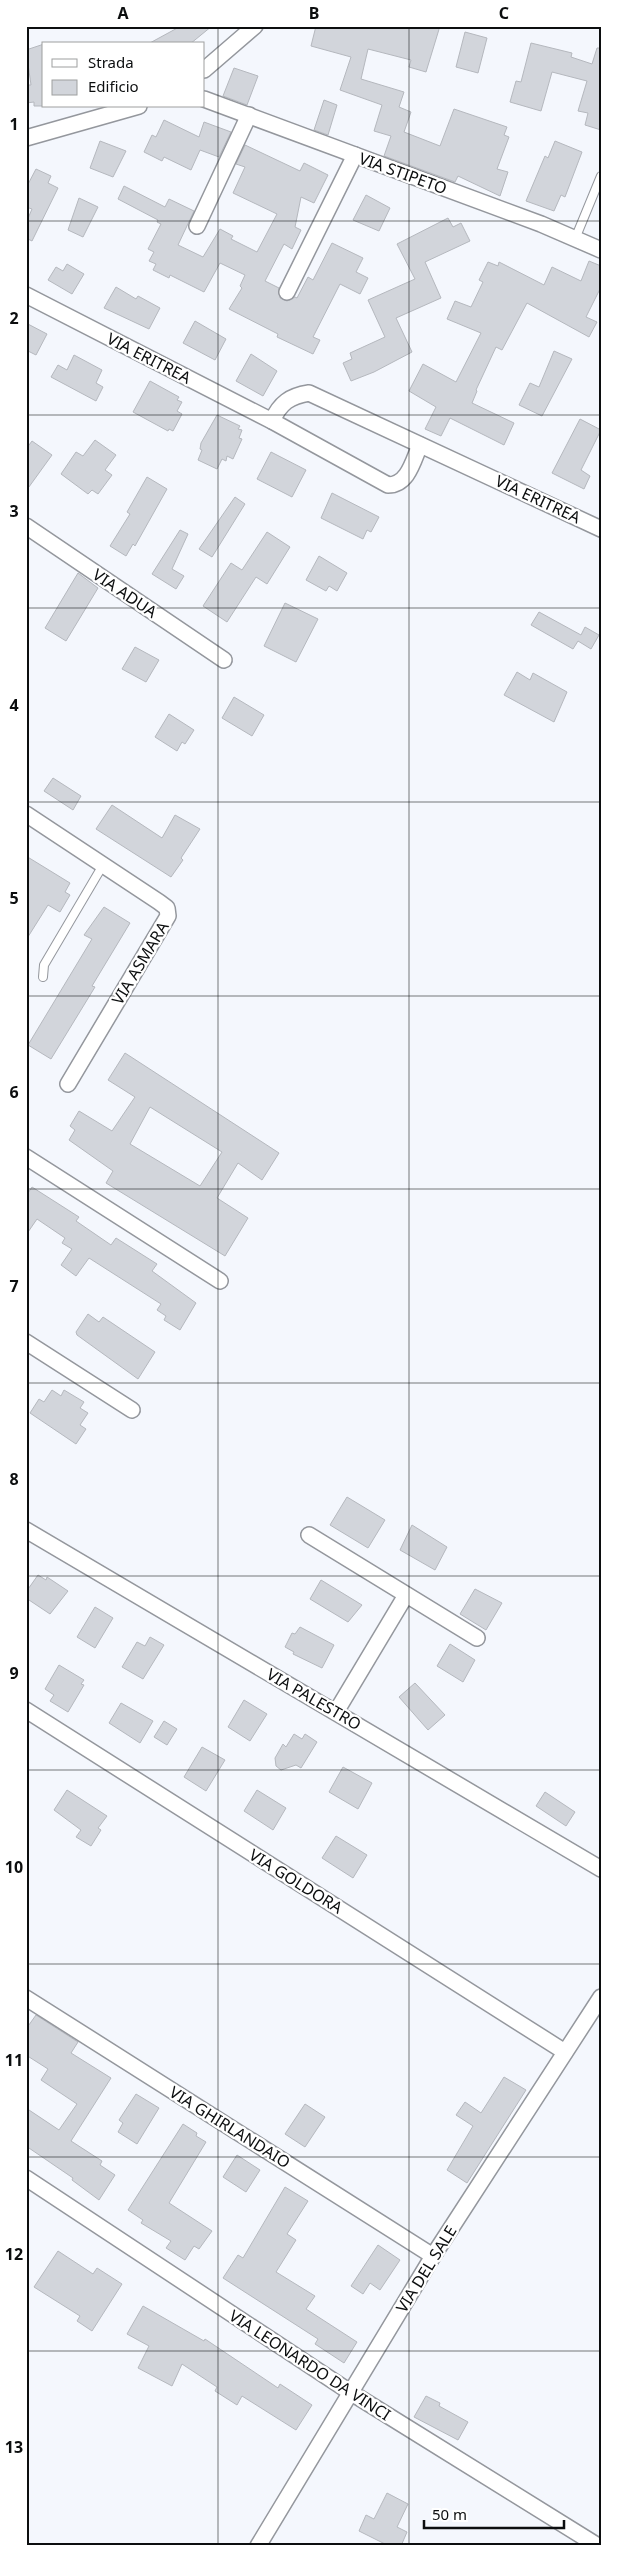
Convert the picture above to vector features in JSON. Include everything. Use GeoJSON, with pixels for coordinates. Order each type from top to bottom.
{"type":"FeatureCollection","features":[{"type":"Feature","properties":{"kind":"street"},"geometry":{"type":"LineString","coordinates":[[205,69],[255,26]]}},
{"type":"Feature","properties":{"kind":"street","name":"VIA STIPETO"},"geometry":{"type":"LineString","coordinates":[[205,99],[601,250]]}},
{"type":"Feature","properties":{"kind":"street"},"geometry":{"type":"LineString","coordinates":[[26,138],[133,108]]}},
{"type":"Feature","properties":{"kind":"street"},"geometry":{"type":"LineString","coordinates":[[197,226],[249,115]]}},
{"type":"Feature","properties":{"kind":"street"},"geometry":{"type":"LineString","coordinates":[[287,292],[355,155]]}},
{"type":"Feature","properties":{"kind":"street","name":"VIA ERITREA"},"geometry":{"type":"LineString","coordinates":[[26,295],[272,421],[388,485],[397,485],[404,481],[420,444]]}},
{"type":"Feature","properties":{"kind":"street","name":"VIA ERITREA"},"geometry":{"type":"LineString","coordinates":[[272,421],[277,410],[287,399],[309,393],[601,529]]}},
{"type":"Feature","properties":{"kind":"street","name":"VIA ADUA"},"geometry":{"type":"LineString","coordinates":[[26,526],[224,660]]}},
{"type":"Feature","properties":{"kind":"street","name":"VIA ASMARA"},"geometry":{"type":"LineString","coordinates":[[26,814],[159,902],[166,908],[168,916],[68,1084]]}},
{"type":"Feature","properties":{"kind":"street"},"geometry":{"type":"LineString","coordinates":[[26,1157],[220,1281]]}},
{"type":"Feature","properties":{"kind":"street"},"geometry":{"type":"LineString","coordinates":[[26,1342],[132,1410]]}},
{"type":"Feature","properties":{"kind":"street","name":"VIA PALESTRO"},"geometry":{"type":"LineString","coordinates":[[26,1530],[601,1869]]}},
{"type":"Feature","properties":{"kind":"street"},"geometry":{"type":"LineString","coordinates":[[309,1535],[477,1638]]}},
{"type":"Feature","properties":{"kind":"street"},"geometry":{"type":"LineString","coordinates":[[336,1712],[406,1595]]}},
{"type":"Feature","properties":{"kind":"street","name":"VIA GOLDORA"},"geometry":{"type":"LineString","coordinates":[[26,1710],[565,2052]]}},
{"type":"Feature","properties":{"kind":"street","name":"VIA DEL SALE"},"geometry":{"type":"LineString","coordinates":[[258,2546],[433,2256],[601,1997]]}},
{"type":"Feature","properties":{"kind":"street","name":"VIA GHIRLANDAIO"},"geometry":{"type":"LineString","coordinates":[[26,1998],[433,2256]]}},
{"type":"Feature","properties":{"kind":"street","name":"VIA LEONARDO DA VINCI"},"geometry":{"type":"LineString","coordinates":[[26,2178],[350,2392],[596,2544]]}},
{"type":"Feature","properties":{"kind":"lane"},"geometry":{"type":"LineString","coordinates":[[575,239],[601,176]]}},
{"type":"Feature","properties":{"kind":"lane"},"geometry":{"type":"LineString","coordinates":[[42,977],[44,965],[103,865]]}},
{"type":"Feature","properties":{"kind":"building"},"geometry":{"type":"Polygon","coordinates":[[[181,26],[212,26],[192,42],[152,42],[181,26]]]}},
{"type":"Feature","properties":{"kind":"building"},"geometry":{"type":"Polygon","coordinates":[[[316,26],[440,26],[426,72],[409,67],[411,60],[368,49],[361,79],[404,92],[399,107],[411,112],[404,132],[440,146],[454,109],[507,127],[504,135],[509,137],[497,169],[508,172],[500,196],[458,176],[455,182],[384,156],[391,136],[374,131],[382,105],[340,90],[351,57],[311,46],[316,26]]]}},
{"type":"Feature","properties":{"kind":"building"},"geometry":{"type":"Polygon","coordinates":[[[465,32],[487,38],[478,73],[456,67],[465,32]]]}},
{"type":"Feature","properties":{"kind":"building"},"geometry":{"type":"Polygon","coordinates":[[[531,43],[572,53],[571,57],[592,64],[597,48],[601,48],[601,130],[585,125],[588,113],[578,111],[587,81],[552,72],[541,111],[510,102],[516,81],[521,82],[531,43]]]}},
{"type":"Feature","properties":{"kind":"building"},"geometry":{"type":"Polygon","coordinates":[[[42,45],[42,106],[34,106],[34,102],[26,103],[26,85],[31,85],[26,50],[42,45]]]}},
{"type":"Feature","properties":{"kind":"building"},"geometry":{"type":"Polygon","coordinates":[[[234,68],[258,76],[247,105],[223,96],[234,68]]]}},
{"type":"Feature","properties":{"kind":"building"},"geometry":{"type":"Polygon","coordinates":[[[324,100],[337,105],[328,135],[314,130],[324,100]]]}},
{"type":"Feature","properties":{"kind":"building"},"geometry":{"type":"Polygon","coordinates":[[[164,120],[199,137],[204,122],[231,132],[219,157],[200,150],[191,170],[164,157],[162,161],[144,152],[152,135],[156,137],[164,120]]]}},
{"type":"Feature","properties":{"kind":"building"},"geometry":{"type":"Polygon","coordinates":[[[100,141],[126,151],[113,177],[90,168],[100,141]]]}},
{"type":"Feature","properties":{"kind":"building"},"geometry":{"type":"Polygon","coordinates":[[[555,141],[582,152],[565,197],[561,195],[554,211],[526,201],[545,156],[548,158],[555,141]]]}},
{"type":"Feature","properties":{"kind":"building"},"geometry":{"type":"Polygon","coordinates":[[[245,145],[300,171],[304,163],[328,175],[314,203],[301,197],[295,227],[301,230],[292,249],[284,244],[265,281],[279,288],[280,298],[287,301],[295,297],[297,298],[308,277],[313,280],[332,243],[363,258],[356,272],[368,278],[360,294],[340,284],[313,337],[320,340],[313,354],[277,337],[278,334],[229,309],[242,288],[240,286],[245,275],[220,263],[204,292],[170,275],[169,278],[153,270],[156,264],[149,261],[154,252],[148,249],[161,224],[157,222],[158,220],[118,199],[124,186],[165,207],[169,199],[194,211],[178,245],[203,257],[220,229],[233,236],[231,239],[257,252],[277,214],[233,193],[245,167],[236,164],[245,145]]]}},
{"type":"Feature","properties":{"kind":"building"},"geometry":{"type":"Polygon","coordinates":[[[36,169],[51,176],[48,183],[58,188],[32,241],[26,238],[26,223],[32,209],[26,207],[26,188],[36,169]]]}},
{"type":"Feature","properties":{"kind":"building"},"geometry":{"type":"Polygon","coordinates":[[[366,195],[390,208],[379,231],[353,220],[366,195]]]}},
{"type":"Feature","properties":{"kind":"building"},"geometry":{"type":"Polygon","coordinates":[[[79,198],[98,207],[83,237],[68,230],[79,198]]]}},
{"type":"Feature","properties":{"kind":"building"},"geometry":{"type":"Polygon","coordinates":[[[448,218],[453,227],[461,223],[470,241],[425,262],[441,298],[396,318],[412,352],[374,372],[351,381],[343,363],[352,359],[350,353],[385,337],[368,300],[415,279],[397,244],[448,218]]]}},
{"type":"Feature","properties":{"kind":"building"},"geometry":{"type":"Polygon","coordinates":[[[589,261],[601,266],[601,287],[586,317],[597,322],[589,337],[527,303],[502,350],[496,347],[476,390],[472,403],[514,423],[504,445],[450,418],[441,436],[425,429],[436,407],[409,391],[423,364],[456,382],[481,333],[447,319],[455,301],[471,307],[483,282],[479,280],[488,262],[498,266],[499,262],[544,285],[552,267],[581,281],[589,261]]]}},
{"type":"Feature","properties":{"kind":"building"},"geometry":{"type":"Polygon","coordinates":[[[67,264],[84,274],[72,294],[48,280],[56,267],[63,271],[67,264]]]}},
{"type":"Feature","properties":{"kind":"building"},"geometry":{"type":"Polygon","coordinates":[[[116,287],[136,299],[138,296],[160,308],[149,329],[104,308],[116,287]]]}},
{"type":"Feature","properties":{"kind":"building"},"geometry":{"type":"Polygon","coordinates":[[[195,321],[226,339],[215,360],[183,343],[195,321]]]}},
{"type":"Feature","properties":{"kind":"building"},"geometry":{"type":"Polygon","coordinates":[[[26,323],[47,334],[36,355],[26,350],[26,323]]]}},
{"type":"Feature","properties":{"kind":"building"},"geometry":{"type":"Polygon","coordinates":[[[554,351],[572,359],[542,416],[519,405],[530,383],[539,387],[554,351]]]}},
{"type":"Feature","properties":{"kind":"building"},"geometry":{"type":"Polygon","coordinates":[[[251,354],[277,371],[263,396],[236,381],[251,354]]]}},
{"type":"Feature","properties":{"kind":"building"},"geometry":{"type":"Polygon","coordinates":[[[74,355],[102,370],[96,383],[103,387],[96,401],[51,377],[58,365],[67,370],[74,355]]]}},
{"type":"Feature","properties":{"kind":"building"},"geometry":{"type":"Polygon","coordinates":[[[150,381],[179,397],[177,400],[182,402],[177,411],[182,414],[173,431],[169,429],[168,431],[133,412],[150,381]]]}},
{"type":"Feature","properties":{"kind":"building"},"geometry":{"type":"Polygon","coordinates":[[[217,415],[240,426],[238,429],[242,430],[239,438],[242,439],[233,459],[227,456],[226,461],[222,459],[217,469],[198,460],[202,450],[200,449],[201,443],[217,415]]]}},
{"type":"Feature","properties":{"kind":"building"},"geometry":{"type":"Polygon","coordinates":[[[580,419],[601,430],[581,470],[590,476],[584,489],[552,473],[580,419]]]}},
{"type":"Feature","properties":{"kind":"building"},"geometry":{"type":"Polygon","coordinates":[[[95,440],[116,455],[105,470],[112,475],[98,494],[92,490],[88,494],[61,474],[76,452],[83,456],[95,440]]]}},
{"type":"Feature","properties":{"kind":"building"},"geometry":{"type":"Polygon","coordinates":[[[32,441],[52,455],[26,491],[26,449],[32,441]]]}},
{"type":"Feature","properties":{"kind":"building"},"geometry":{"type":"Polygon","coordinates":[[[271,452],[306,470],[292,497],[257,479],[271,452]]]}},
{"type":"Feature","properties":{"kind":"building"},"geometry":{"type":"Polygon","coordinates":[[[147,477],[167,489],[135,546],[133,544],[126,556],[110,546],[130,514],[127,512],[147,477]]]}},
{"type":"Feature","properties":{"kind":"building"},"geometry":{"type":"Polygon","coordinates":[[[332,493],[379,517],[371,532],[367,530],[363,539],[321,518],[332,493]]]}},
{"type":"Feature","properties":{"kind":"building"},"geometry":{"type":"Polygon","coordinates":[[[235,497],[245,504],[212,557],[199,549],[235,497]]]}},
{"type":"Feature","properties":{"kind":"building"},"geometry":{"type":"Polygon","coordinates":[[[180,530],[188,534],[172,569],[184,576],[176,589],[152,574],[180,530]]]}},
{"type":"Feature","properties":{"kind":"building"},"geometry":{"type":"Polygon","coordinates":[[[267,532],[290,547],[267,584],[256,577],[227,622],[203,606],[231,563],[242,570],[267,532]]]}},
{"type":"Feature","properties":{"kind":"building"},"geometry":{"type":"Polygon","coordinates":[[[319,556],[347,573],[337,591],[329,586],[326,591],[306,580],[319,556]]]}},
{"type":"Feature","properties":{"kind":"building"},"geometry":{"type":"Polygon","coordinates":[[[78,573],[98,588],[66,641],[45,628],[78,573]]]}},
{"type":"Feature","properties":{"kind":"building"},"geometry":{"type":"Polygon","coordinates":[[[285,603],[318,619],[296,662],[264,646],[285,603]]]}},
{"type":"Feature","properties":{"kind":"building"},"geometry":{"type":"Polygon","coordinates":[[[539,612],[581,635],[585,627],[599,635],[591,649],[578,641],[573,649],[531,625],[539,612]]]}},
{"type":"Feature","properties":{"kind":"building"},"geometry":{"type":"Polygon","coordinates":[[[135,647],[159,660],[146,682],[122,669],[135,647]]]}},
{"type":"Feature","properties":{"kind":"building"},"geometry":{"type":"Polygon","coordinates":[[[517,672],[530,680],[533,673],[567,692],[554,722],[504,695],[517,672]]]}},
{"type":"Feature","properties":{"kind":"building"},"geometry":{"type":"Polygon","coordinates":[[[234,697],[264,715],[252,736],[222,718],[234,697]]]}},
{"type":"Feature","properties":{"kind":"building"},"geometry":{"type":"Polygon","coordinates":[[[169,714],[194,730],[185,744],[182,742],[177,751],[155,737],[169,714]]]}},
{"type":"Feature","properties":{"kind":"building"},"geometry":{"type":"Polygon","coordinates":[[[53,778],[81,796],[73,810],[44,791],[53,778]]]}},
{"type":"Feature","properties":{"kind":"building"},"geometry":{"type":"Polygon","coordinates":[[[112,805],[162,838],[175,815],[200,829],[171,877],[96,829],[112,805]]]}},
{"type":"Feature","properties":{"kind":"building"},"geometry":{"type":"Polygon","coordinates":[[[26,856],[70,883],[65,892],[70,895],[60,912],[48,905],[26,940],[26,856]]]}},
{"type":"Feature","properties":{"kind":"building"},"geometry":{"type":"Polygon","coordinates":[[[104,907],[130,923],[92,986],[95,987],[51,1059],[28,1045],[92,939],[84,935],[104,907]]]}},
{"type":"Feature","properties":{"kind":"building"},"geometry":{"type":"Polygon","coordinates":[[[125,1053],[279,1153],[262,1180],[238,1163],[217,1198],[248,1218],[225,1256],[106,1183],[113,1171],[69,1140],[75,1130],[70,1126],[79,1111],[112,1131],[135,1097],[108,1080],[125,1053]],[[150,1107],[130,1144],[200,1186],[222,1152],[150,1107]]]}},
{"type":"Feature","properties":{"kind":"building"},"geometry":{"type":"Polygon","coordinates":[[[32,1187],[79,1217],[76,1221],[111,1245],[116,1238],[157,1264],[152,1271],[196,1303],[180,1330],[164,1320],[166,1316],[157,1310],[161,1304],[89,1258],[76,1276],[61,1265],[72,1249],[62,1243],[65,1238],[37,1219],[26,1235],[26,1196],[32,1187]]]}},
{"type":"Feature","properties":{"kind":"building"},"geometry":{"type":"Polygon","coordinates":[[[88,1314],[99,1322],[103,1317],[155,1352],[138,1379],[77,1335],[76,1332],[88,1314]]]}},
{"type":"Feature","properties":{"kind":"building"},"geometry":{"type":"Polygon","coordinates":[[[52,1390],[61,1396],[64,1390],[84,1402],[80,1408],[88,1413],[80,1425],[86,1429],[76,1444],[30,1413],[39,1399],[44,1402],[52,1390]]]}},
{"type":"Feature","properties":{"kind":"building"},"geometry":{"type":"Polygon","coordinates":[[[347,1497],[385,1520],[368,1548],[330,1525],[347,1497]]]}},
{"type":"Feature","properties":{"kind":"building"},"geometry":{"type":"Polygon","coordinates":[[[412,1525],[447,1547],[435,1570],[400,1550],[412,1525]]]}},
{"type":"Feature","properties":{"kind":"building"},"geometry":{"type":"Polygon","coordinates":[[[38,1575],[46,1580],[47,1577],[68,1591],[50,1614],[26,1598],[26,1592],[38,1575]]]}},
{"type":"Feature","properties":{"kind":"building"},"geometry":{"type":"Polygon","coordinates":[[[321,1580],[362,1605],[348,1622],[310,1599],[321,1580]]]}},
{"type":"Feature","properties":{"kind":"building"},"geometry":{"type":"Polygon","coordinates":[[[475,1589],[502,1603],[486,1630],[460,1614],[475,1589]]]}},
{"type":"Feature","properties":{"kind":"building"},"geometry":{"type":"Polygon","coordinates":[[[95,1607],[113,1618],[95,1648],[77,1637],[95,1607]]]}},
{"type":"Feature","properties":{"kind":"building"},"geometry":{"type":"Polygon","coordinates":[[[300,1627],[334,1645],[322,1668],[293,1654],[294,1652],[285,1647],[292,1633],[295,1634],[300,1627]]]}},
{"type":"Feature","properties":{"kind":"building"},"geometry":{"type":"Polygon","coordinates":[[[150,1637],[164,1645],[143,1679],[122,1667],[137,1642],[145,1646],[150,1637]]]}},
{"type":"Feature","properties":{"kind":"building"},"geometry":{"type":"Polygon","coordinates":[[[450,1644],[475,1660],[463,1682],[437,1666],[450,1644]]]}},
{"type":"Feature","properties":{"kind":"building"},"geometry":{"type":"Polygon","coordinates":[[[59,1665],[84,1680],[81,1684],[84,1685],[68,1712],[50,1701],[54,1695],[45,1689],[59,1665]]]}},
{"type":"Feature","properties":{"kind":"building"},"geometry":{"type":"Polygon","coordinates":[[[415,1683],[445,1715],[428,1730],[399,1697],[415,1683]]]}},
{"type":"Feature","properties":{"kind":"building"},"geometry":{"type":"Polygon","coordinates":[[[244,1700],[267,1714],[250,1741],[228,1727],[244,1700]]]}},
{"type":"Feature","properties":{"kind":"building"},"geometry":{"type":"Polygon","coordinates":[[[121,1703],[153,1721],[140,1743],[109,1723],[121,1703]]]}},
{"type":"Feature","properties":{"kind":"building"},"geometry":{"type":"Polygon","coordinates":[[[164,1721],[177,1729],[167,1745],[154,1737],[164,1721]]]}},
{"type":"Feature","properties":{"kind":"building"},"geometry":{"type":"Polygon","coordinates":[[[294,1734],[302,1739],[305,1734],[317,1742],[301,1768],[296,1765],[281,1770],[276,1766],[275,1758],[283,1744],[286,1747],[294,1734]]]}},
{"type":"Feature","properties":{"kind":"building"},"geometry":{"type":"Polygon","coordinates":[[[202,1747],[225,1760],[206,1791],[184,1777],[202,1747]]]}},
{"type":"Feature","properties":{"kind":"building"},"geometry":{"type":"Polygon","coordinates":[[[343,1767],[372,1783],[358,1809],[329,1792],[343,1767]]]}},
{"type":"Feature","properties":{"kind":"building"},"geometry":{"type":"Polygon","coordinates":[[[67,1790],[107,1816],[98,1828],[101,1830],[91,1846],[76,1837],[81,1830],[54,1810],[67,1790]]]}},
{"type":"Feature","properties":{"kind":"building"},"geometry":{"type":"Polygon","coordinates":[[[257,1790],[286,1808],[273,1830],[244,1811],[257,1790]]]}},
{"type":"Feature","properties":{"kind":"building"},"geometry":{"type":"Polygon","coordinates":[[[545,1792],[575,1812],[566,1826],[536,1806],[545,1792]]]}},
{"type":"Feature","properties":{"kind":"building"},"geometry":{"type":"Polygon","coordinates":[[[336,1836],[367,1855],[353,1878],[322,1858],[336,1836]]]}},
{"type":"Feature","properties":{"kind":"building"},"geometry":{"type":"Polygon","coordinates":[[[36,2015],[78,2042],[71,2053],[111,2078],[71,2141],[102,2161],[100,2165],[115,2175],[99,2200],[72,2180],[73,2178],[26,2146],[26,2108],[59,2130],[77,2104],[41,2080],[48,2069],[26,2055],[26,2029],[36,2015]]]}},
{"type":"Feature","properties":{"kind":"building"},"geometry":{"type":"Polygon","coordinates":[[[504,2077],[526,2090],[467,2183],[447,2170],[473,2126],[456,2115],[465,2102],[481,2113],[504,2077]]]}},
{"type":"Feature","properties":{"kind":"building"},"geometry":{"type":"Polygon","coordinates":[[[136,2094],[159,2108],[137,2144],[118,2132],[123,2123],[119,2120],[136,2094]]]}},
{"type":"Feature","properties":{"kind":"building"},"geometry":{"type":"Polygon","coordinates":[[[305,2104],[325,2117],[305,2147],[285,2134],[305,2104]]]}},
{"type":"Feature","properties":{"kind":"building"},"geometry":{"type":"Polygon","coordinates":[[[183,2124],[197,2133],[196,2136],[206,2142],[169,2203],[212,2231],[199,2249],[194,2246],[185,2260],[166,2248],[171,2241],[141,2223],[143,2220],[128,2210],[183,2124]]]}},
{"type":"Feature","properties":{"kind":"building"},"geometry":{"type":"Polygon","coordinates":[[[237,2155],[260,2170],[246,2192],[223,2177],[237,2155]]]}},
{"type":"Feature","properties":{"kind":"building"},"geometry":{"type":"Polygon","coordinates":[[[285,2187],[308,2201],[287,2234],[296,2240],[276,2272],[315,2296],[306,2309],[357,2342],[344,2363],[315,2344],[318,2339],[223,2278],[238,2255],[243,2258],[285,2187]]]}},
{"type":"Feature","properties":{"kind":"building"},"geometry":{"type":"Polygon","coordinates":[[[378,2245],[400,2260],[380,2290],[370,2283],[363,2294],[351,2286],[378,2245]]]}},
{"type":"Feature","properties":{"kind":"building"},"geometry":{"type":"Polygon","coordinates":[[[58,2251],[93,2274],[97,2268],[122,2284],[92,2331],[77,2321],[80,2316],[34,2287],[58,2251]]]}},
{"type":"Feature","properties":{"kind":"building"},"geometry":{"type":"Polygon","coordinates":[[[143,2306],[204,2341],[205,2339],[278,2388],[280,2384],[312,2405],[296,2430],[242,2396],[237,2405],[215,2391],[217,2387],[182,2364],[172,2386],[138,2368],[149,2346],[127,2334],[143,2306]]]}},
{"type":"Feature","properties":{"kind":"building"},"geometry":{"type":"Polygon","coordinates":[[[426,2396],[440,2403],[439,2406],[468,2422],[458,2440],[414,2417],[426,2396]]]}},
{"type":"Feature","properties":{"kind":"building"},"geometry":{"type":"Polygon","coordinates":[[[387,2493],[408,2504],[397,2527],[407,2532],[401,2546],[389,2546],[359,2531],[366,2515],[374,2519],[387,2493]]]}}]}
